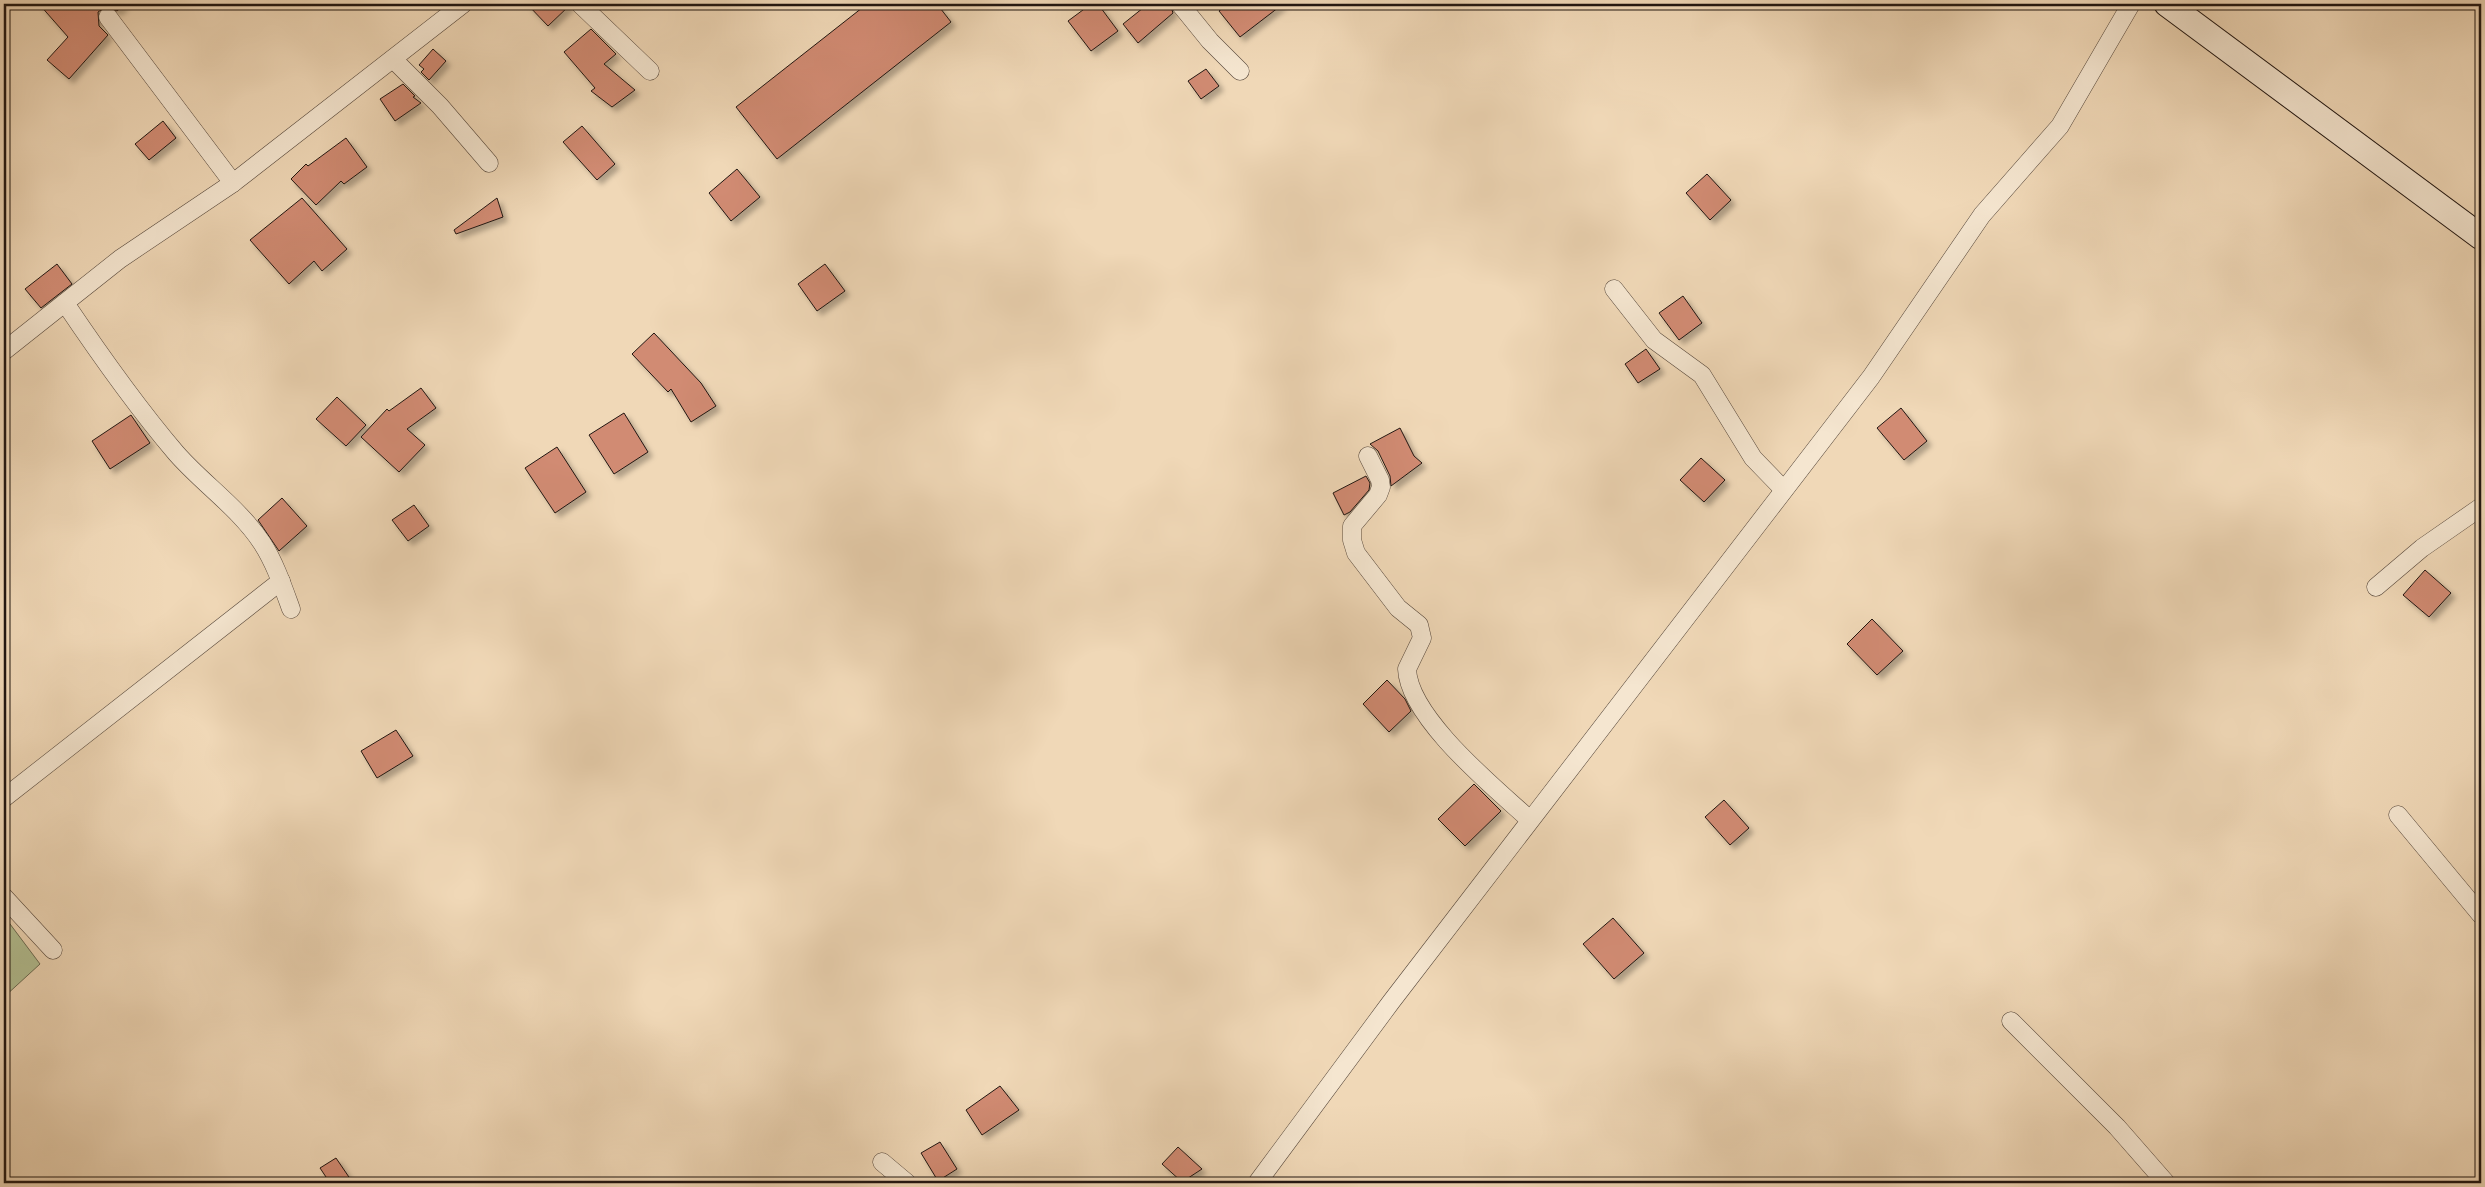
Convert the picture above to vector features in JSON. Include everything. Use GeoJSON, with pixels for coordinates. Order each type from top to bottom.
{"type":"FeatureCollection","features":[{"type":"Feature","properties":{"kind":"street"},"geometry":{"type":"LineString","coordinates":[[4,351],[120,259],[233,183],[463,4]]}},
{"type":"Feature","properties":{"kind":"street"},"geometry":{"type":"LineString","coordinates":[[580,4],[650,71]]}},
{"type":"Feature","properties":{"kind":"street"},"geometry":{"type":"LineString","coordinates":[[1180,4],[1210,41],[1240,71]]}},
{"type":"Feature","properties":{"kind":"street"},"geometry":{"type":"LineString","coordinates":[[1257,1183],[1397,994],[1782,490],[1871,377],[1982,215],[2060,126],[2130,4]]}},
{"type":"Feature","properties":{"kind":"street"},"geometry":{"type":"LineString","coordinates":[[2167,4],[2481,237]]}},
{"type":"Feature","properties":{"kind":"street"},"geometry":{"type":"LineString","coordinates":[[108,17],[233,183]]}},
{"type":"Feature","properties":{"kind":"street"},"geometry":{"type":"LineString","coordinates":[[393,59],[440,106],[490,163]]}},
{"type":"Feature","properties":{"kind":"street"},"geometry":{"type":"LineString","coordinates":[[1614,290],[1654,340],[1702,375],[1753,458],[1782,490]]}},
{"type":"Feature","properties":{"kind":"street"},"geometry":{"type":"LineString","coordinates":[[65,303],[118,381],[177,454],[244,522],[262,544],[281,581],[291,609]]}},
{"type":"Feature","properties":{"kind":"street"},"geometry":{"type":"LineString","coordinates":[[1368,456],[1380,480],[1380,488],[1378,495],[1352,526],[1352,540],[1356,553],[1398,608],[1419,625],[1422,633],[1419,646],[1406,669],[1411,692],[1420,708],[1471,766],[1530,820]]}},
{"type":"Feature","properties":{"kind":"street"},"geometry":{"type":"LineString","coordinates":[[2376,587],[2422,548],[2481,507]]}},
{"type":"Feature","properties":{"kind":"street"},"geometry":{"type":"LineString","coordinates":[[4,798],[281,581]]}},
{"type":"Feature","properties":{"kind":"street"},"geometry":{"type":"LineString","coordinates":[[2398,815],[2481,915]]}},
{"type":"Feature","properties":{"kind":"street"},"geometry":{"type":"LineString","coordinates":[[4,897],[53,950]]}},
{"type":"Feature","properties":{"kind":"street"},"geometry":{"type":"LineString","coordinates":[[2011,1021],[2117,1128],[2166,1183]]}},
{"type":"Feature","properties":{"kind":"street"},"geometry":{"type":"LineString","coordinates":[[882,1162],[907,1183]]}},
{"type":"Feature","properties":{"kind":"green space"},"geometry":{"type":"Polygon","coordinates":[[[4,916],[40,964],[4,997],[4,916]]]}},
{"type":"Feature","properties":{"kind":"building"},"geometry":{"type":"Polygon","coordinates":[[[39,4],[125,4],[117,11],[107,6],[98,12],[99,26],[108,35],[69,79],[47,60],[68,37],[39,4]]]}},
{"type":"Feature","properties":{"kind":"building"},"geometry":{"type":"Polygon","coordinates":[[[527,4],[570,4],[570,5],[548,26],[527,4]]]}},
{"type":"Feature","properties":{"kind":"building"},"geometry":{"type":"Polygon","coordinates":[[[867,4],[937,4],[951,22],[777,159],[736,107],[867,4]]]}},
{"type":"Feature","properties":{"kind":"building"},"geometry":{"type":"Polygon","coordinates":[[[1091,4],[1098,4],[1118,31],[1091,51],[1068,21],[1091,4]]]}},
{"type":"Feature","properties":{"kind":"building"},"geometry":{"type":"Polygon","coordinates":[[[1148,4],[1170,4],[1173,13],[1138,43],[1123,24],[1148,4]]]}},
{"type":"Feature","properties":{"kind":"building"},"geometry":{"type":"Polygon","coordinates":[[[1228,4],[1283,4],[1240,37],[1219,11],[1228,4]]]}},
{"type":"Feature","properties":{"kind":"building"},"geometry":{"type":"Polygon","coordinates":[[[591,29],[616,54],[604,64],[635,90],[612,107],[591,91],[595,88],[564,52],[591,29]]]}},
{"type":"Feature","properties":{"kind":"building"},"geometry":{"type":"Polygon","coordinates":[[[433,49],[446,61],[429,80],[421,72],[424,69],[419,65],[433,49]]]}},
{"type":"Feature","properties":{"kind":"building"},"geometry":{"type":"Polygon","coordinates":[[[1206,69],[1219,86],[1201,99],[1188,81],[1206,69]]]}},
{"type":"Feature","properties":{"kind":"building"},"geometry":{"type":"Polygon","coordinates":[[[403,84],[415,96],[413,97],[421,103],[395,121],[380,99],[403,84]]]}},
{"type":"Feature","properties":{"kind":"building"},"geometry":{"type":"Polygon","coordinates":[[[163,121],[176,138],[149,160],[135,144],[163,121]]]}},
{"type":"Feature","properties":{"kind":"building"},"geometry":{"type":"Polygon","coordinates":[[[582,126],[615,164],[597,180],[563,142],[582,126]]]}},
{"type":"Feature","properties":{"kind":"building"},"geometry":{"type":"Polygon","coordinates":[[[346,138],[367,167],[344,184],[341,181],[316,205],[291,179],[306,164],[308,166],[346,138]]]}},
{"type":"Feature","properties":{"kind":"building"},"geometry":{"type":"Polygon","coordinates":[[[737,169],[760,197],[731,221],[709,193],[737,169]]]}},
{"type":"Feature","properties":{"kind":"building"},"geometry":{"type":"Polygon","coordinates":[[[1707,174],[1731,200],[1710,220],[1686,193],[1707,174]]]}},
{"type":"Feature","properties":{"kind":"building"},"geometry":{"type":"Polygon","coordinates":[[[302,198],[347,249],[322,271],[314,261],[289,284],[250,240],[302,198]]]}},
{"type":"Feature","properties":{"kind":"building"},"geometry":{"type":"Polygon","coordinates":[[[497,198],[503,217],[456,234],[454,230],[497,198]]]}},
{"type":"Feature","properties":{"kind":"building"},"geometry":{"type":"Polygon","coordinates":[[[57,264],[72,284],[41,308],[25,289],[57,264]]]}},
{"type":"Feature","properties":{"kind":"building"},"geometry":{"type":"Polygon","coordinates":[[[825,264],[845,291],[817,311],[798,284],[825,264]]]}},
{"type":"Feature","properties":{"kind":"building"},"geometry":{"type":"Polygon","coordinates":[[[1683,296],[1702,323],[1679,340],[1659,313],[1683,296]]]}},
{"type":"Feature","properties":{"kind":"building"},"geometry":{"type":"Polygon","coordinates":[[[654,333],[701,383],[716,406],[691,422],[671,389],[668,392],[632,354],[654,333]]]}},
{"type":"Feature","properties":{"kind":"building"},"geometry":{"type":"Polygon","coordinates":[[[1646,349],[1660,369],[1638,383],[1625,364],[1646,349]]]}},
{"type":"Feature","properties":{"kind":"building"},"geometry":{"type":"Polygon","coordinates":[[[421,388],[436,408],[407,429],[425,445],[399,472],[361,437],[387,409],[389,411],[421,388]]]}},
{"type":"Feature","properties":{"kind":"building"},"geometry":{"type":"Polygon","coordinates":[[[337,397],[366,425],[346,446],[316,419],[337,397]]]}},
{"type":"Feature","properties":{"kind":"building"},"geometry":{"type":"Polygon","coordinates":[[[1901,408],[1927,441],[1904,460],[1877,428],[1901,408]]]}},
{"type":"Feature","properties":{"kind":"building"},"geometry":{"type":"Polygon","coordinates":[[[624,413],[648,452],[614,474],[589,435],[624,413]]]}},
{"type":"Feature","properties":{"kind":"building"},"geometry":{"type":"Polygon","coordinates":[[[131,415],[150,443],[110,469],[92,441],[131,415]]]}},
{"type":"Feature","properties":{"kind":"building"},"geometry":{"type":"Polygon","coordinates":[[[1400,428],[1414,456],[1422,463],[1391,486],[1390,476],[1378,451],[1370,444],[1400,428]]]}},
{"type":"Feature","properties":{"kind":"building"},"geometry":{"type":"Polygon","coordinates":[[[557,447],[586,492],[555,513],[525,468],[557,447]]]}},
{"type":"Feature","properties":{"kind":"building"},"geometry":{"type":"Polygon","coordinates":[[[1701,458],[1725,480],[1704,502],[1680,480],[1701,458]]]}},
{"type":"Feature","properties":{"kind":"building"},"geometry":{"type":"Polygon","coordinates":[[[1366,476],[1370,483],[1369,490],[1350,512],[1344,515],[1333,493],[1366,476]]]}},
{"type":"Feature","properties":{"kind":"building"},"geometry":{"type":"Polygon","coordinates":[[[282,498],[307,526],[279,551],[258,520],[282,498]]]}},
{"type":"Feature","properties":{"kind":"building"},"geometry":{"type":"Polygon","coordinates":[[[414,505],[429,526],[408,541],[392,520],[414,505]]]}},
{"type":"Feature","properties":{"kind":"building"},"geometry":{"type":"Polygon","coordinates":[[[2425,570],[2451,593],[2429,617],[2403,595],[2425,570]]]}},
{"type":"Feature","properties":{"kind":"building"},"geometry":{"type":"Polygon","coordinates":[[[1872,619],[1903,651],[1877,675],[1847,644],[1872,619]]]}},
{"type":"Feature","properties":{"kind":"building"},"geometry":{"type":"Polygon","coordinates":[[[1387,680],[1405,699],[1411,711],[1389,732],[1363,704],[1387,680]]]}},
{"type":"Feature","properties":{"kind":"building"},"geometry":{"type":"Polygon","coordinates":[[[396,730],[413,756],[377,778],[361,751],[396,730]]]}},
{"type":"Feature","properties":{"kind":"building"},"geometry":{"type":"Polygon","coordinates":[[[1474,784],[1501,811],[1465,846],[1438,819],[1474,784]]]}},
{"type":"Feature","properties":{"kind":"building"},"geometry":{"type":"Polygon","coordinates":[[[1724,800],[1749,828],[1730,845],[1705,817],[1724,800]]]}},
{"type":"Feature","properties":{"kind":"building"},"geometry":{"type":"Polygon","coordinates":[[[1613,918],[1644,953],[1614,979],[1583,944],[1613,918]]]}},
{"type":"Feature","properties":{"kind":"building"},"geometry":{"type":"Polygon","coordinates":[[[1000,1086],[1019,1110],[982,1135],[966,1110],[1000,1086]]]}},
{"type":"Feature","properties":{"kind":"building"},"geometry":{"type":"Polygon","coordinates":[[[940,1142],[957,1169],[938,1181],[921,1153],[940,1142]]]}},
{"type":"Feature","properties":{"kind":"building"},"geometry":{"type":"Polygon","coordinates":[[[1178,1147],[1202,1169],[1182,1182],[1162,1164],[1178,1147]]]}},
{"type":"Feature","properties":{"kind":"building"},"geometry":{"type":"Polygon","coordinates":[[[336,1158],[353,1183],[330,1183],[320,1168],[336,1158]]]}}]}
